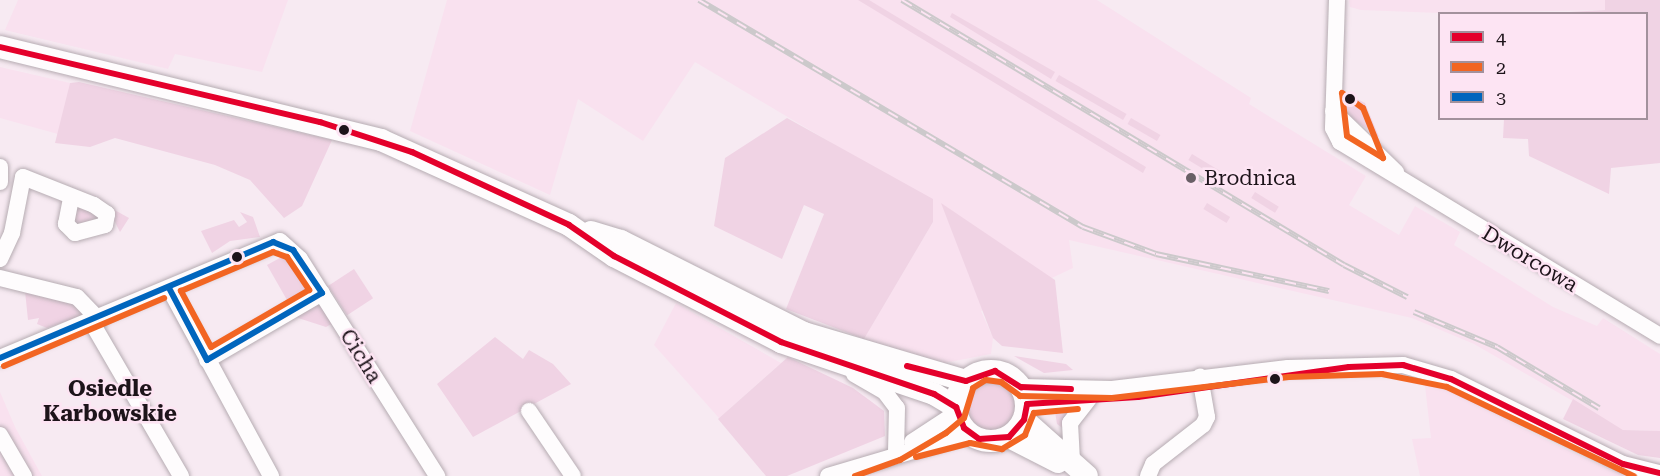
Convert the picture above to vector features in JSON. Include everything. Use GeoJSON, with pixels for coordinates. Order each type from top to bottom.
{"type":"FeatureCollection","features":[{"type":"Feature","properties":{"kind":"main road"},"geometry":{"type":"LineString","coordinates":[[0,47],[381,140],[569,225],[621,241],[804,333],[966,381],[995,371],[1081,471]]}},
{"type":"Feature","properties":{"kind":"main road"},"geometry":{"type":"LineString","coordinates":[[569,225],[614,256],[729,318],[830,360],[934,394],[956,410],[969,434],[989,441],[1009,437],[1081,471]]}},
{"type":"Feature","properties":{"kind":"main road"},"geometry":{"type":"LineString","coordinates":[[956,410],[966,381]]}},
{"type":"Feature","properties":{"kind":"main road"},"geometry":{"type":"LineString","coordinates":[[1009,437],[1024,403]]}},
{"type":"Feature","properties":{"kind":"street","name":"Dworcowa"},"geometry":{"type":"LineString","coordinates":[[1337,0],[1333,111],[1381,152],[1401,180],[1660,336]]}},
{"type":"Feature","properties":{"kind":"street"},"geometry":{"type":"LineString","coordinates":[[0,167],[0,182]]}},
{"type":"Feature","properties":{"kind":"street"},"geometry":{"type":"LineString","coordinates":[[0,259],[12,233],[23,177],[71,198]]}},
{"type":"Feature","properties":{"kind":"street","name":"Cicha"},"geometry":{"type":"LineString","coordinates":[[169,288],[280,241],[293,250],[437,476]]}},
{"type":"Feature","properties":{"kind":"street"},"geometry":{"type":"LineString","coordinates":[[0,278],[77,297],[95,321],[181,476]]}},
{"type":"Feature","properties":{"kind":"street"},"geometry":{"type":"LineString","coordinates":[[0,358],[95,321],[169,288],[271,476]]}},
{"type":"Feature","properties":{"kind":"street"},"geometry":{"type":"LineString","coordinates":[[207,360],[322,293]]}},
{"type":"Feature","properties":{"kind":"street"},"geometry":{"type":"LineString","coordinates":[[830,360],[892,399],[900,417],[896,452]]}},
{"type":"Feature","properties":{"kind":"street"},"geometry":{"type":"LineString","coordinates":[[1024,403],[1089,399],[1201,383],[1349,367],[1423,369],[1623,464],[1660,473]]}},
{"type":"Feature","properties":{"kind":"street"},"geometry":{"type":"LineString","coordinates":[[1024,403],[1112,389],[1201,383]]}},
{"type":"Feature","properties":{"kind":"street"},"geometry":{"type":"LineString","coordinates":[[1148,476],[1153,464],[1203,424],[1201,383]]}},
{"type":"Feature","properties":{"kind":"street"},"geometry":{"type":"LineString","coordinates":[[1081,471],[1070,423],[1089,399]]}},
{"type":"Feature","properties":{"kind":"street"},"geometry":{"type":"LineString","coordinates":[[896,452],[956,410]]}},
{"type":"Feature","properties":{"kind":"street"},"geometry":{"type":"LineString","coordinates":[[529,411],[573,476]]}},
{"type":"Feature","properties":{"kind":"street"},"geometry":{"type":"LineString","coordinates":[[828,476],[896,452],[969,434]]}},
{"type":"Feature","properties":{"kind":"street"},"geometry":{"type":"LineString","coordinates":[[0,435],[24,476]]}},
{"type":"Feature","properties":{"kind":"shaded area"},"geometry":{"type":"Polygon","coordinates":[[[18,0],[288,0],[262,72],[175,54],[168,69],[5,30],[18,0]]]}},
{"type":"Feature","properties":{"kind":"shaded area"},"geometry":{"type":"Polygon","coordinates":[[[447,0],[1097,0],[1251,98],[1249,104],[1366,176],[1349,205],[1399,235],[1415,206],[1460,232],[1454,245],[1553,307],[1597,326],[1603,318],[1660,354],[1660,431],[1623,430],[1474,344],[1412,318],[1069,240],[1073,268],[981,311],[993,338],[991,354],[944,363],[876,346],[864,339],[933,222],[933,203],[695,62],[643,141],[578,99],[550,195],[410,131],[447,0]]]}},
{"type":"Feature","properties":{"kind":"shaded area"},"geometry":{"type":"Polygon","coordinates":[[[858,0],[869,0],[1146,167],[1143,173],[858,0]]]}},
{"type":"Feature","properties":{"kind":"shaded area"},"geometry":{"type":"Polygon","coordinates":[[[1349,0],[1605,0],[1605,10],[1438,13],[1361,10],[1350,7],[1349,0]]]}},
{"type":"Feature","properties":{"kind":"shaded area"},"geometry":{"type":"Polygon","coordinates":[[[1605,0],[1660,0],[1660,163],[1611,168],[1609,194],[1529,156],[1528,139],[1503,138],[1504,120],[1648,120],[1648,12],[1569,12],[1605,10],[1605,0]]]}},
{"type":"Feature","properties":{"kind":"shaded area"},"geometry":{"type":"Polygon","coordinates":[[[952,13],[1055,72],[1051,79],[950,17],[952,13]]]}},
{"type":"Feature","properties":{"kind":"shaded area"},"geometry":{"type":"Polygon","coordinates":[[[0,67],[70,83],[58,134],[0,118],[0,67]]]}},
{"type":"Feature","properties":{"kind":"shaded area"},"geometry":{"type":"Polygon","coordinates":[[[1059,75],[1127,114],[1123,120],[1056,81],[1059,75]]]}},
{"type":"Feature","properties":{"kind":"shaded area"},"geometry":{"type":"Polygon","coordinates":[[[79,82],[332,140],[302,206],[284,218],[250,180],[215,165],[115,138],[90,147],[55,143],[70,83],[79,82]]]}},
{"type":"Feature","properties":{"kind":"shaded area"},"geometry":{"type":"Polygon","coordinates":[[[1343,92],[1365,103],[1379,137],[1344,113],[1343,92]]]}},
{"type":"Feature","properties":{"kind":"shaded area"},"geometry":{"type":"Polygon","coordinates":[[[787,118],[933,199],[933,222],[864,339],[786,309],[824,214],[804,205],[782,259],[714,226],[725,158],[787,118]]]}},
{"type":"Feature","properties":{"kind":"shaded area"},"geometry":{"type":"Polygon","coordinates":[[[1131,118],[1160,135],[1157,141],[1128,124],[1131,118]]]}},
{"type":"Feature","properties":{"kind":"shaded area"},"geometry":{"type":"Polygon","coordinates":[[[1192,154],[1228,176],[1224,182],[1188,160],[1192,154]]]}},
{"type":"Feature","properties":{"kind":"shaded area"},"geometry":{"type":"Polygon","coordinates":[[[1255,192],[1279,207],[1275,213],[1251,198],[1255,192]]]}},
{"type":"Feature","properties":{"kind":"shaded area"},"geometry":{"type":"Polygon","coordinates":[[[941,203],[1055,280],[1063,353],[1002,346],[993,338],[941,203]]]}},
{"type":"Feature","properties":{"kind":"shaded area"},"geometry":{"type":"Polygon","coordinates":[[[1207,203],[1230,217],[1227,223],[1203,209],[1207,203]]]}},
{"type":"Feature","properties":{"kind":"shaded area"},"geometry":{"type":"Polygon","coordinates":[[[78,204],[100,218],[99,222],[72,227],[78,204]]]}},
{"type":"Feature","properties":{"kind":"shaded area"},"geometry":{"type":"Polygon","coordinates":[[[111,208],[129,218],[120,232],[112,216],[111,208]]]}},
{"type":"Feature","properties":{"kind":"shaded area"},"geometry":{"type":"Polygon","coordinates":[[[240,212],[253,217],[260,237],[230,241],[212,253],[201,231],[234,220],[239,227],[247,222],[240,212]]]}},
{"type":"Feature","properties":{"kind":"shaded area"},"geometry":{"type":"Polygon","coordinates":[[[289,253],[311,284],[309,294],[291,307],[267,265],[289,253]]]}},
{"type":"Feature","properties":{"kind":"shaded area"},"geometry":{"type":"Polygon","coordinates":[[[354,269],[373,298],[347,315],[328,286],[354,269]]]}},
{"type":"Feature","properties":{"kind":"shaded area"},"geometry":{"type":"Polygon","coordinates":[[[25,291],[74,302],[87,314],[47,328],[37,324],[39,318],[28,320],[25,291]]]}},
{"type":"Feature","properties":{"kind":"shaded area"},"geometry":{"type":"Polygon","coordinates":[[[676,303],[781,363],[719,418],[654,345],[676,303]]]}},
{"type":"Feature","properties":{"kind":"shaded area"},"geometry":{"type":"Polygon","coordinates":[[[319,304],[335,322],[326,327],[292,316],[319,304]]]}},
{"type":"Feature","properties":{"kind":"shaded area"},"geometry":{"type":"Polygon","coordinates":[[[495,337],[523,359],[529,350],[553,364],[571,384],[473,437],[437,384],[495,337]]]}},
{"type":"Feature","properties":{"kind":"shaded area"},"geometry":{"type":"Polygon","coordinates":[[[1014,356],[1066,364],[1073,370],[1044,373],[1014,356]]]}},
{"type":"Feature","properties":{"kind":"shaded area"},"geometry":{"type":"Polygon","coordinates":[[[788,357],[853,388],[884,411],[885,436],[787,476],[766,476],[718,419],[788,357]]]}},
{"type":"Feature","properties":{"kind":"shaded area"},"geometry":{"type":"Polygon","coordinates":[[[1424,377],[1550,442],[1625,476],[1420,476],[1412,439],[1431,438],[1424,377]]]}},
{"type":"Feature","properties":{"kind":"shaded area"},"geometry":{"type":"Polygon","coordinates":[[[987,382],[997,382],[1010,389],[1017,402],[1017,412],[1010,425],[997,432],[987,432],[978,428],[971,421],[967,412],[967,402],[971,393],[978,386],[987,382]]]}},
{"type":"Feature","properties":{"kind":"shaded area"},"geometry":{"type":"Polygon","coordinates":[[[0,392],[15,427],[42,476],[0,476],[0,392]]]}},
{"type":"Feature","properties":{"kind":"shaded area"},"geometry":{"type":"Polygon","coordinates":[[[1573,399],[1623,430],[1660,431],[1660,458],[1638,455],[1563,419],[1573,399]]]}},
{"type":"Feature","properties":{"kind":"shaded area"},"geometry":{"type":"Polygon","coordinates":[[[1054,405],[1074,405],[1064,429],[1057,424],[1054,405]]]}},
{"type":"Feature","properties":{"kind":"railway"},"geometry":{"type":"LineString","coordinates":[[699,0],[1083,227],[1156,254],[1329,291]]}},
{"type":"Feature","properties":{"kind":"railway"},"geometry":{"type":"LineString","coordinates":[[902,0],[1344,265],[1407,297]]}},
{"type":"Feature","properties":{"kind":"railway"},"geometry":{"type":"LineString","coordinates":[[1414,312],[1497,347],[1599,408]]}},
{"type":"Feature","properties":{"kind":"transit line","name":"4"},"geometry":{"type":"LineString","coordinates":[[0,47],[320,122],[412,152],[569,225],[614,256],[781,342],[934,394],[956,407],[964,428],[979,439],[1009,437],[1024,420],[1027,404],[1138,397],[1349,367],[1403,365],[1451,379],[1623,464],[1660,473]]}},
{"type":"Feature","properties":{"kind":"transit line","name":"2"},"geometry":{"type":"LineString","coordinates":[[1342,93],[1363,108],[1383,158],[1347,136],[1342,93]]}},
{"type":"Feature","properties":{"kind":"transit line","name":"3"},"geometry":{"type":"LineString","coordinates":[[0,358],[273,242],[293,250],[322,293],[207,360],[169,288]]}},
{"type":"Feature","properties":{"kind":"transit line","name":"2"},"geometry":{"type":"LineString","coordinates":[[273,252],[287,257],[309,290],[211,347],[181,291],[273,252]]}},
{"type":"Feature","properties":{"kind":"transit line","name":"2"},"geometry":{"type":"LineString","coordinates":[[4,366],[164,298]]}},
{"type":"Feature","properties":{"kind":"transit line","name":"4"},"geometry":{"type":"LineString","coordinates":[[907,366],[966,381],[995,371],[1021,387],[1071,389]]}},
{"type":"Feature","properties":{"kind":"transit line","name":"2"},"geometry":{"type":"LineString","coordinates":[[855,476],[900,460],[946,433],[964,418],[973,388],[986,380],[1001,382],[1020,396],[1112,398],[1289,377],[1382,374],[1447,387],[1634,476]]}},
{"type":"Feature","properties":{"kind":"transit line","name":"2"},"geometry":{"type":"LineString","coordinates":[[916,457],[970,443],[1002,449],[1025,435],[1034,413],[1078,409]]}},
{"type":"Feature","properties":{"kind":"place","name":"Brodnica"},"geometry":{"type":"Point","coordinates":[1191,178]}},
{"type":"Feature","properties":{"kind":"district","name":"Osiedle Karbowskie"},"geometry":{"type":"Point","coordinates":[110,401]}}]}
